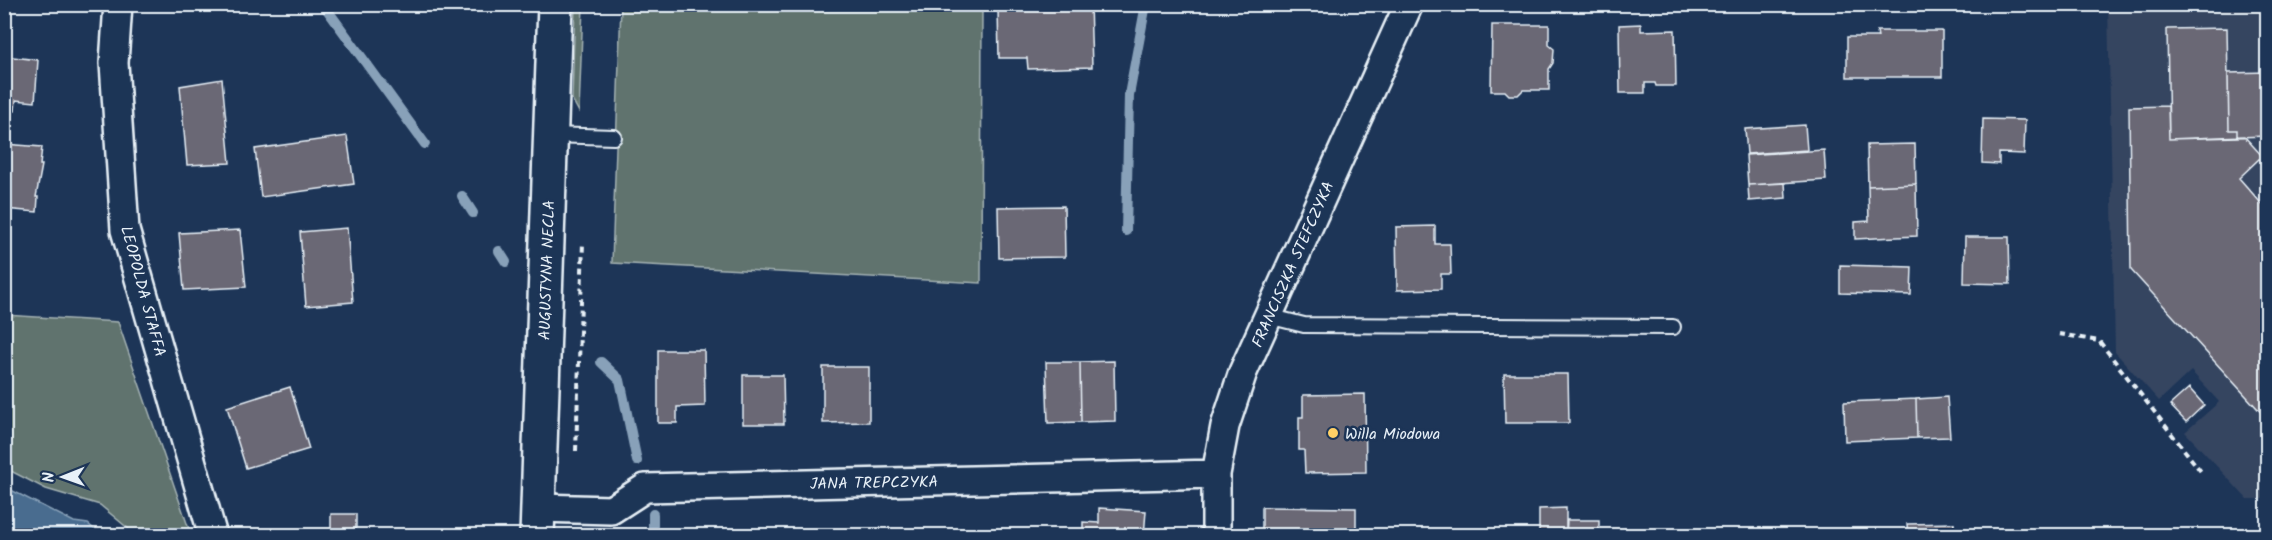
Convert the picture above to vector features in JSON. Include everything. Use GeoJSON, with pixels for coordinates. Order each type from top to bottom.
{"type":"FeatureCollection","features":[{"type":"Feature","properties":{"kind":"main road","name":"AUGUSTYNA NECLA"},"geometry":{"type":"LineString","coordinates":[[538,522],[555,4]]}},
{"type":"Feature","properties":{"kind":"street","name":"LEOPOLDA STAFFA"},"geometry":{"type":"LineString","coordinates":[[118,4],[114,63],[125,230],[213,536]]}},
{"type":"Feature","properties":{"kind":"street","name":"FRANCISZKA STEFCZYKA"},"geometry":{"type":"LineString","coordinates":[[1216,536],[1216,474],[1225,426],[1243,372],[1410,4]]}},
{"type":"Feature","properties":{"kind":"street","name":"JANA TREPCZYKA"},"geometry":{"type":"LineString","coordinates":[[538,522],[611,510],[645,488],[1216,474]]}},
{"type":"Feature","properties":{"kind":"lane"},"geometry":{"type":"LineString","coordinates":[[551,135],[614,137]]}},
{"type":"Feature","properties":{"kind":"lane"},"geometry":{"type":"LineString","coordinates":[[1268,316],[1304,325],[1673,327]]}},
{"type":"Feature","properties":{"kind":"path"},"geometry":{"type":"LineString","coordinates":[[2059,334],[2100,341],[2204,474]]}},
{"type":"Feature","properties":{"kind":"shaded area"},"geometry":{"type":"Polygon","coordinates":[[[2108,5],[2267,5],[2267,499],[2247,499],[2185,432],[2219,402],[2191,371],[2159,401],[2115,352],[2108,5]]]}},
{"type":"Feature","properties":{"kind":"shaded area"},"geometry":{"type":"Polygon","coordinates":[[[5,487],[74,522],[88,524],[101,535],[5,535],[5,487]]]}},
{"type":"Feature","properties":{"kind":"green space"},"geometry":{"type":"Polygon","coordinates":[[[575,5],[583,5],[579,112],[572,99],[575,5]]]}},
{"type":"Feature","properties":{"kind":"green space"},"geometry":{"type":"Polygon","coordinates":[[[621,5],[982,5],[981,283],[612,263],[621,5]]]}},
{"type":"Feature","properties":{"kind":"green space"},"geometry":{"type":"Polygon","coordinates":[[[4,315],[118,322],[191,535],[136,535],[100,505],[46,489],[5,468],[4,315]]]}},
{"type":"Feature","properties":{"kind":"building"},"geometry":{"type":"Polygon","coordinates":[[[1023,4],[1090,4],[1092,67],[1028,69],[1027,58],[999,58],[998,9],[1023,9],[1023,4]]]}},
{"type":"Feature","properties":{"kind":"building"},"geometry":{"type":"Polygon","coordinates":[[[1641,24],[1641,31],[1675,30],[1676,86],[1656,86],[1655,83],[1645,83],[1645,93],[1620,93],[1619,25],[1641,24]]]}},
{"type":"Feature","properties":{"kind":"building"},"geometry":{"type":"Polygon","coordinates":[[[1492,25],[1549,25],[1549,45],[1554,49],[1553,63],[1549,69],[1549,90],[1523,90],[1518,95],[1509,95],[1505,91],[1491,91],[1492,25]]]}},
{"type":"Feature","properties":{"kind":"building"},"geometry":{"type":"Polygon","coordinates":[[[2227,28],[2229,130],[2237,130],[2237,137],[2169,139],[2167,29],[2227,28]]]}},
{"type":"Feature","properties":{"kind":"building"},"geometry":{"type":"Polygon","coordinates":[[[1877,31],[1942,31],[1942,77],[1847,77],[1847,37],[1878,37],[1877,31]]]}},
{"type":"Feature","properties":{"kind":"building"},"geometry":{"type":"Polygon","coordinates":[[[4,56],[38,60],[35,102],[16,100],[15,111],[4,110],[4,56]]]}},
{"type":"Feature","properties":{"kind":"building"},"geometry":{"type":"Polygon","coordinates":[[[2268,72],[2268,136],[2237,137],[2237,130],[2229,130],[2228,73],[2268,72]]]}},
{"type":"Feature","properties":{"kind":"building"},"geometry":{"type":"Polygon","coordinates":[[[222,79],[230,163],[187,165],[180,86],[222,79]]]}},
{"type":"Feature","properties":{"kind":"building"},"geometry":{"type":"Polygon","coordinates":[[[2168,106],[2169,139],[2244,136],[2264,158],[2259,159],[2239,178],[2268,211],[2268,420],[2131,270],[2129,107],[2168,106]]]}},
{"type":"Feature","properties":{"kind":"building"},"geometry":{"type":"Polygon","coordinates":[[[1983,119],[2025,120],[2024,154],[1999,153],[1999,164],[1982,163],[1983,119]]]}},
{"type":"Feature","properties":{"kind":"building"},"geometry":{"type":"Polygon","coordinates":[[[1805,125],[1807,150],[1747,154],[1745,129],[1805,125]]]}},
{"type":"Feature","properties":{"kind":"building"},"geometry":{"type":"Polygon","coordinates":[[[347,136],[354,184],[261,197],[255,149],[347,136]]]}},
{"type":"Feature","properties":{"kind":"building"},"geometry":{"type":"Polygon","coordinates":[[[4,144],[42,147],[40,165],[42,165],[36,197],[38,197],[37,212],[4,209],[4,144]]]}},
{"type":"Feature","properties":{"kind":"building"},"geometry":{"type":"Polygon","coordinates":[[[1915,144],[1916,184],[1868,186],[1867,145],[1915,144]]]}},
{"type":"Feature","properties":{"kind":"building"},"geometry":{"type":"Polygon","coordinates":[[[1824,150],[1826,180],[1748,185],[1746,155],[1824,150]]]}},
{"type":"Feature","properties":{"kind":"building"},"geometry":{"type":"Polygon","coordinates":[[[1785,183],[1786,198],[1749,201],[1748,185],[1785,183]]]}},
{"type":"Feature","properties":{"kind":"building"},"geometry":{"type":"Polygon","coordinates":[[[1916,184],[1917,236],[1855,239],[1855,222],[1869,221],[1868,186],[1916,184]]]}},
{"type":"Feature","properties":{"kind":"building"},"geometry":{"type":"Polygon","coordinates":[[[1064,206],[1065,257],[999,258],[998,207],[1064,206]]]}},
{"type":"Feature","properties":{"kind":"building"},"geometry":{"type":"Polygon","coordinates":[[[1435,226],[1435,244],[1450,244],[1451,274],[1441,274],[1441,289],[1397,290],[1396,227],[1435,226]]]}},
{"type":"Feature","properties":{"kind":"building"},"geometry":{"type":"Polygon","coordinates":[[[347,228],[353,302],[306,306],[300,232],[347,228]]]}},
{"type":"Feature","properties":{"kind":"building"},"geometry":{"type":"Polygon","coordinates":[[[240,230],[246,287],[184,290],[179,233],[240,230]]]}},
{"type":"Feature","properties":{"kind":"building"},"geometry":{"type":"Polygon","coordinates":[[[1965,237],[2009,237],[2010,284],[1964,283],[1965,237]]]}},
{"type":"Feature","properties":{"kind":"building"},"geometry":{"type":"Polygon","coordinates":[[[1840,265],[1912,267],[1911,295],[1840,293],[1840,265]]]}},
{"type":"Feature","properties":{"kind":"building"},"geometry":{"type":"Polygon","coordinates":[[[658,350],[704,350],[705,406],[677,407],[677,423],[658,423],[658,350]]]}},
{"type":"Feature","properties":{"kind":"building"},"geometry":{"type":"Polygon","coordinates":[[[1114,361],[1115,421],[1081,422],[1080,362],[1114,361]]]}},
{"type":"Feature","properties":{"kind":"building"},"geometry":{"type":"Polygon","coordinates":[[[1046,362],[1080,362],[1081,422],[1048,423],[1046,362]]]}},
{"type":"Feature","properties":{"kind":"building"},"geometry":{"type":"Polygon","coordinates":[[[823,367],[869,367],[869,422],[823,423],[823,367]]]}},
{"type":"Feature","properties":{"kind":"building"},"geometry":{"type":"Polygon","coordinates":[[[1504,374],[1568,374],[1569,423],[1505,423],[1504,374]]]}},
{"type":"Feature","properties":{"kind":"building"},"geometry":{"type":"Polygon","coordinates":[[[743,375],[783,375],[784,424],[743,424],[743,375]]]}},
{"type":"Feature","properties":{"kind":"building"},"geometry":{"type":"Polygon","coordinates":[[[290,387],[309,449],[246,468],[227,407],[290,387]]]}},
{"type":"Feature","properties":{"kind":"building"},"geometry":{"type":"Polygon","coordinates":[[[2189,388],[2204,405],[2186,422],[2170,405],[2189,388]]]}},
{"type":"Feature","properties":{"kind":"building","name":"Willa Miodowa"},"geometry":{"type":"Polygon","coordinates":[[[1365,394],[1366,472],[1305,473],[1304,450],[1299,450],[1299,417],[1303,417],[1303,395],[1365,394]]]}},
{"type":"Feature","properties":{"kind":"building"},"geometry":{"type":"Polygon","coordinates":[[[1947,397],[1950,437],[1917,438],[1916,399],[1947,397]]]}},
{"type":"Feature","properties":{"kind":"building"},"geometry":{"type":"Polygon","coordinates":[[[1916,399],[1917,438],[1845,441],[1844,402],[1916,399]]]}},
{"type":"Feature","properties":{"kind":"building"},"geometry":{"type":"Polygon","coordinates":[[[1262,507],[1356,508],[1356,536],[1321,536],[1320,530],[1315,530],[1315,536],[1301,536],[1301,530],[1262,530],[1262,507]]]}},
{"type":"Feature","properties":{"kind":"building"},"geometry":{"type":"Polygon","coordinates":[[[1099,508],[1146,511],[1144,536],[1083,536],[1083,522],[1099,523],[1099,508]]]}},
{"type":"Feature","properties":{"kind":"building"},"geometry":{"type":"Polygon","coordinates":[[[1566,508],[1566,536],[1539,536],[1539,509],[1566,508]]]}},
{"type":"Feature","properties":{"kind":"building"},"geometry":{"type":"Polygon","coordinates":[[[331,514],[356,514],[356,536],[331,536],[331,514]]]}},
{"type":"Feature","properties":{"kind":"building"},"geometry":{"type":"Polygon","coordinates":[[[1567,520],[1599,520],[1599,536],[1566,536],[1567,520]]]}},
{"type":"Feature","properties":{"kind":"building"},"geometry":{"type":"Polygon","coordinates":[[[1954,523],[1954,536],[1908,536],[1907,524],[1954,523]]]}},
{"type":"Feature","properties":{"kind":"waterway"},"geometry":{"type":"LineString","coordinates":[[323,4],[425,144]]}},
{"type":"Feature","properties":{"kind":"waterway"},"geometry":{"type":"LineString","coordinates":[[1126,231],[1129,95],[1146,4]]}},
{"type":"Feature","properties":{"kind":"waterway"},"geometry":{"type":"LineString","coordinates":[[462,196],[473,213]]}},
{"type":"Feature","properties":{"kind":"waterway"},"geometry":{"type":"LineString","coordinates":[[499,251],[506,262]]}},
{"type":"Feature","properties":{"kind":"waterway"},"geometry":{"type":"LineString","coordinates":[[601,362],[620,380],[637,461]]}},
{"type":"Feature","properties":{"kind":"waterway"},"geometry":{"type":"LineString","coordinates":[[653,514],[653,536]]}},
{"type":"Feature","properties":{"kind":"place","name":"Willa Miodowa"},"geometry":{"type":"Point","coordinates":[1333,433]}}]}
